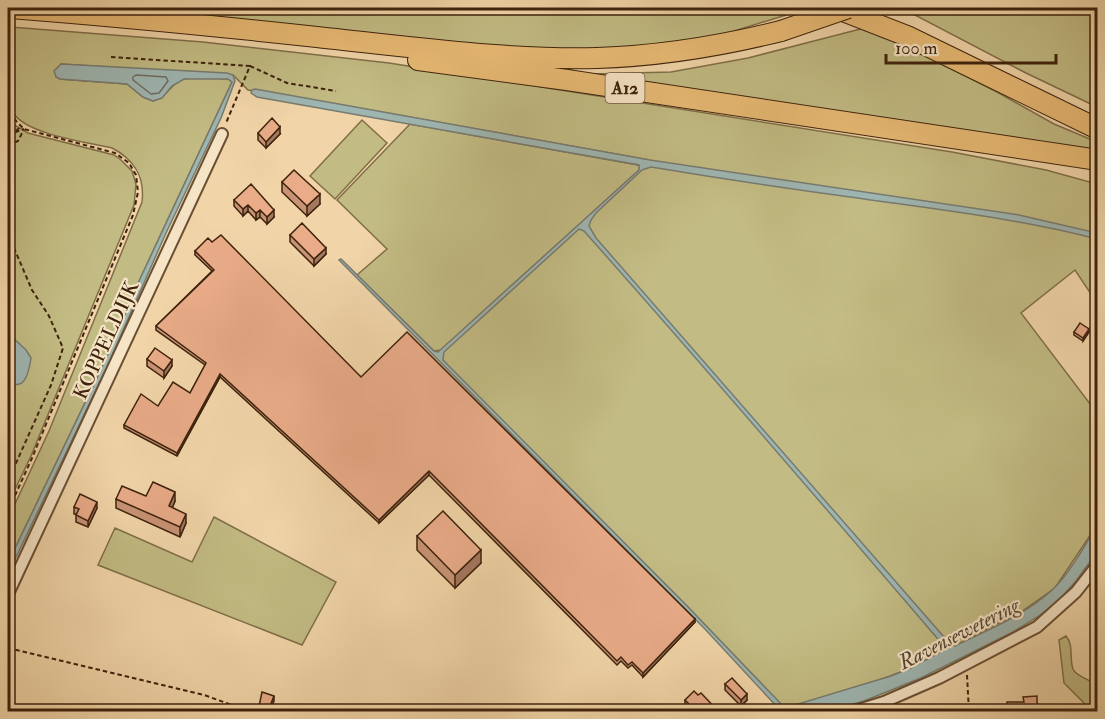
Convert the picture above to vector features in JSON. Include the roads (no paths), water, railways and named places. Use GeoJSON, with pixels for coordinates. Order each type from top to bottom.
{"type":"FeatureCollection","features":[{"type":"Feature","properties":{"kind":"highway","name":"A12"},"geometry":{"type":"LineString","coordinates":[[10,8],[483,54],[564,58],[599,58],[681,51],[726,44],[781,31],[848,8]]}},
{"type":"Feature","properties":{"kind":"highway"},"geometry":{"type":"LineString","coordinates":[[835,8],[907,36],[1098,129]]}},
{"type":"Feature","properties":{"kind":"highway","name":"A12"},"geometry":{"type":"LineString","coordinates":[[381,44],[399,58],[590,83],[1098,160]]}},
{"type":"Feature","properties":{"kind":"highway","name":"A12"},"geometry":{"type":"LineString","coordinates":[[1012,148],[1098,172]]}},
{"type":"Feature","properties":{"kind":"street","name":"KOPPELDIJK"},"geometry":{"type":"LineString","coordinates":[[8,594],[222,134]]}},
{"type":"Feature","properties":{"kind":"street"},"geometry":{"type":"LineString","coordinates":[[852,711],[884,702],[939,678],[1037,627],[1076,592],[1098,564]]}},
{"type":"Feature","properties":{"kind":"water"},"geometry":{"type":"Polygon","coordinates":[[[61,64],[227,73],[233,75],[235,81],[221,118],[166,233],[106,369],[8,574],[8,563],[107,357],[140,279],[232,82],[228,79],[184,79],[172,86],[162,98],[153,101],[143,97],[127,84],[60,79],[56,77],[54,71],[61,64]]]}},
{"type":"Feature","properties":{"kind":"water"},"geometry":{"type":"Polygon","coordinates":[[[252,90],[650,160],[1019,215],[1097,233],[1097,239],[1036,225],[651,167],[642,170],[596,213],[589,226],[596,238],[951,645],[955,646],[993,628],[1030,607],[1052,590],[1064,577],[1097,525],[1097,552],[1059,600],[1013,632],[921,678],[864,701],[829,711],[780,711],[704,628],[339,260],[341,259],[434,351],[438,352],[639,170],[639,165],[257,97],[251,93],[252,90]],[[579,229],[444,352],[443,360],[785,708],[891,676],[944,650],[943,645],[854,541],[584,231],[579,229]]]}},
{"type":"Feature","properties":{"kind":"water"},"geometry":{"type":"Polygon","coordinates":[[[8,333],[31,358],[25,379],[18,384],[8,381],[13,358],[8,349],[8,333]]]}},
{"type":"Feature","properties":{"kind":"water label","name":"Ravensewetering"},"geometry":{"type":"Point","coordinates":[959,634]}}]}
